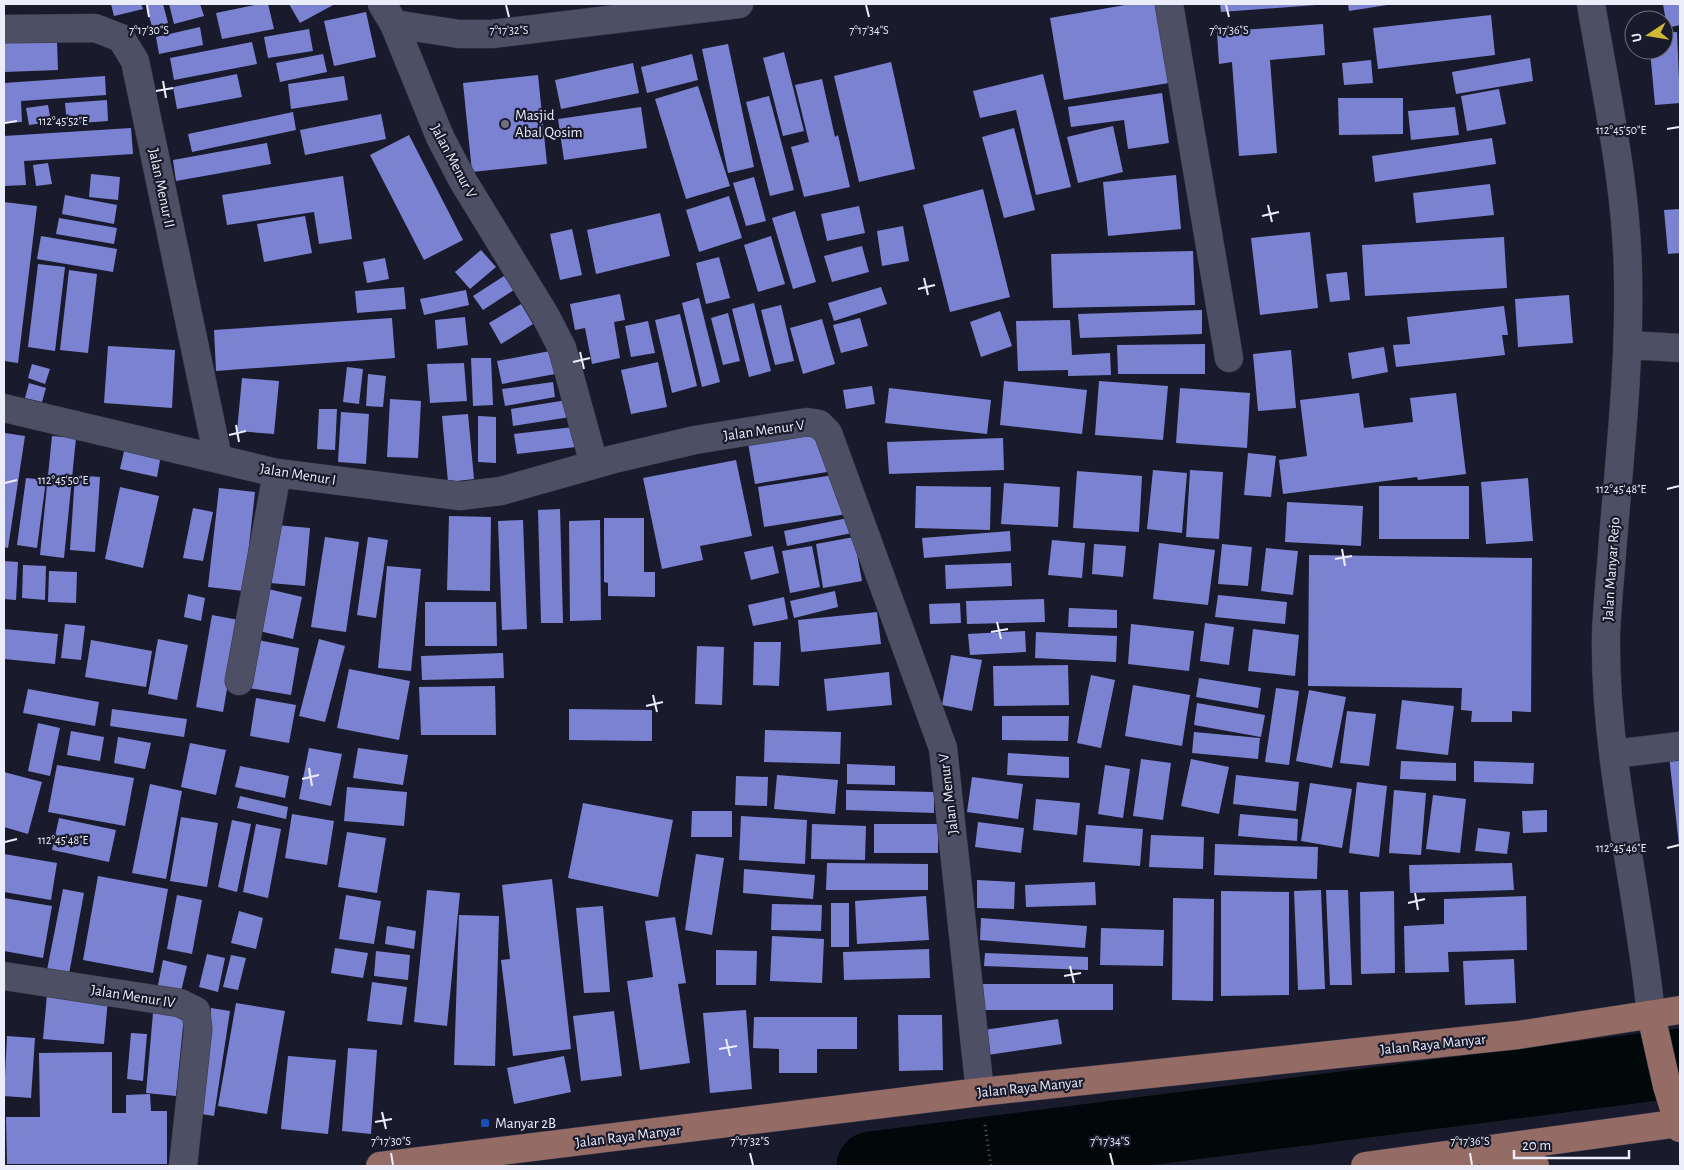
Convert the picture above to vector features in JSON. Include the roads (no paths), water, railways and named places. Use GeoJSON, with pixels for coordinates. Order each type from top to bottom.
{"type":"FeatureCollection","features":[{"type":"Feature","properties":{"kind":"main road","name":"Jalan Raya Manyar"},"geometry":{"type":"LineString","coordinates":[[380,1166],[980,1092],[1508,1036],[1680,1010]]}},
{"type":"Feature","properties":{"kind":"main road"},"geometry":{"type":"LineString","coordinates":[[1365,1166],[1680,1125],[1667,1086],[1651,1015]]}},
{"type":"Feature","properties":{"kind":"main road"},"geometry":{"type":"LineString","coordinates":[[1460,1155],[1526,1162],[1536,1166]]}},
{"type":"Feature","properties":{"kind":"street"},"geometry":{"type":"LineString","coordinates":[[388,14],[459,34],[492,34],[729,4]]}},
{"type":"Feature","properties":{"kind":"street"},"geometry":{"type":"LineString","coordinates":[[1169,4],[1229,358]]}},
{"type":"Feature","properties":{"kind":"street","name":"Jalan Manyar Rejo"},"geometry":{"type":"LineString","coordinates":[[1590,4],[1624,212],[1628,275],[1628,345],[1606,634],[1614,754],[1645,955],[1651,1015]]}},
{"type":"Feature","properties":{"kind":"street","name":"Jalan Menur V"},"geometry":{"type":"LineString","coordinates":[[388,14],[440,137],[463,181],[545,315],[562,348],[594,464],[695,440],[807,422],[819,424],[828,433],[943,748],[980,1092]]}},
{"type":"Feature","properties":{"kind":"street","name":"Jalan Menur II"},"geometry":{"type":"LineString","coordinates":[[4,29],[95,28],[121,38],[135,60],[218,458]]}},
{"type":"Feature","properties":{"kind":"street"},"geometry":{"type":"LineString","coordinates":[[1628,345],[1680,348]]}},
{"type":"Feature","properties":{"kind":"street","name":"Jalan Menur I"},"geometry":{"type":"LineString","coordinates":[[4,408],[277,473],[460,496],[501,491],[594,464]]}},
{"type":"Feature","properties":{"kind":"street"},"geometry":{"type":"LineString","coordinates":[[239,681],[277,473]]}},
{"type":"Feature","properties":{"kind":"street"},"geometry":{"type":"LineString","coordinates":[[1614,754],[1680,746]]}},
{"type":"Feature","properties":{"kind":"street","name":"Jalan Menur IV"},"geometry":{"type":"LineString","coordinates":[[4,976],[180,1003],[196,1011],[198,1029],[183,1166]]}},
{"type":"Feature","properties":{"kind":"waterway"},"geometry":{"type":"LineString","coordinates":[[871,1166],[1680,1063]]}},
{"type":"Feature","properties":{"kind":"place","name":"Masjid Abal Qosim"},"geometry":{"type":"Point","coordinates":[505,124]}},
{"type":"Feature","properties":{"kind":"place","name":"Manyar 2B"},"geometry":{"type":"Point","coordinates":[485,1123]}}]}
